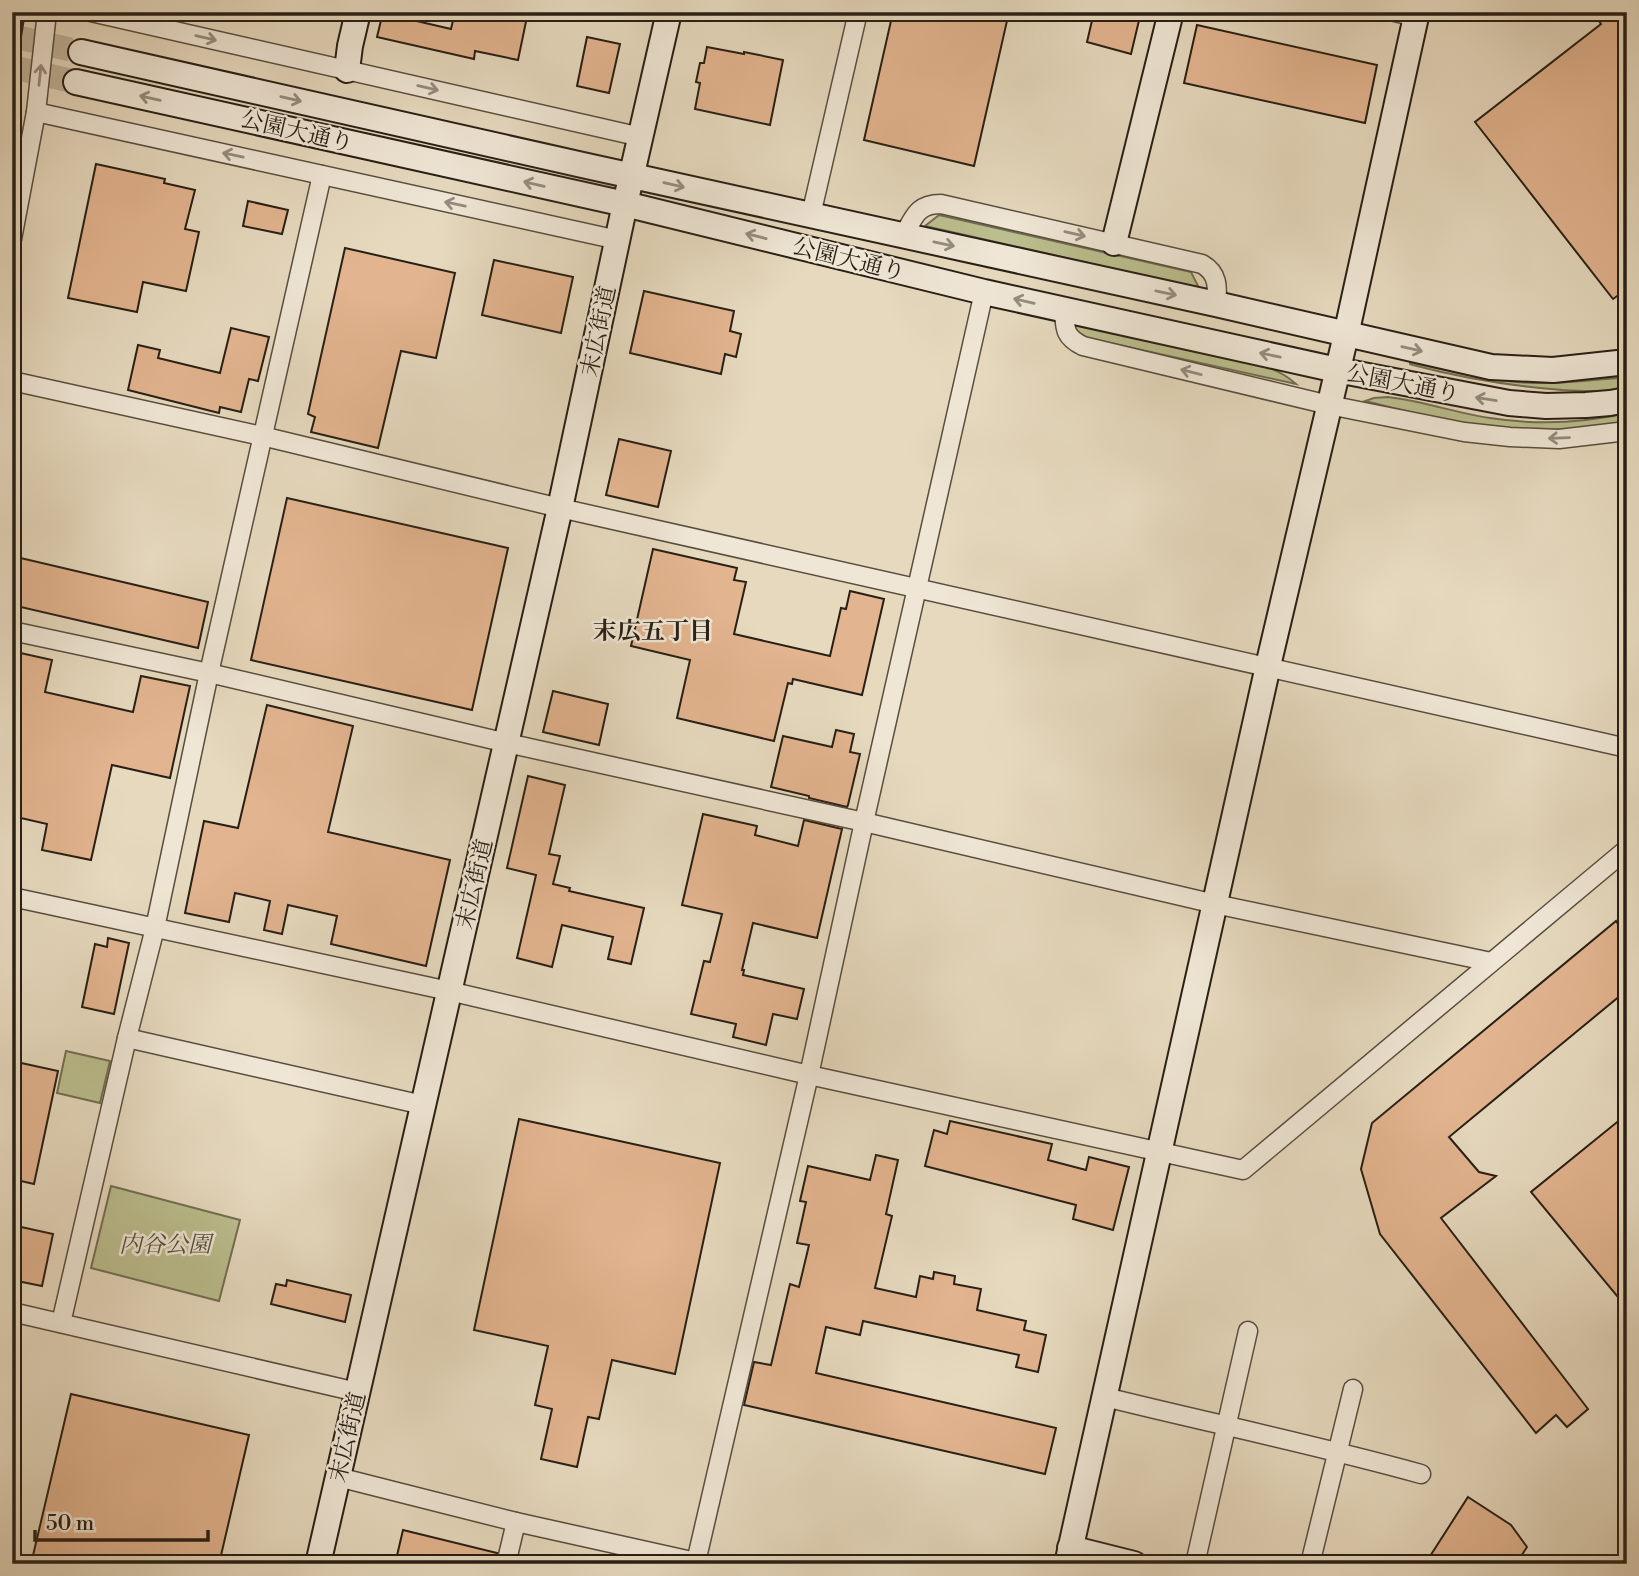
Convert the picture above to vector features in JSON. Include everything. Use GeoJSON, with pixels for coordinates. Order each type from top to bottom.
{"type":"FeatureCollection","features":[{"type":"Feature","properties":{"kind":"street"},"geometry":{"type":"LineString","coordinates":[[12,239],[36,112],[47,12]]}},
{"type":"Feature","properties":{"kind":"street"},"geometry":{"type":"LineString","coordinates":[[91,12],[641,137]]}},
{"type":"Feature","properties":{"kind":"street"},"geometry":{"type":"LineString","coordinates":[[347,70],[358,12]]}},
{"type":"Feature","properties":{"kind":"street","name":"末広街道"},"geometry":{"type":"LineString","coordinates":[[318,1564],[560,508],[669,12]]}},
{"type":"Feature","properties":{"kind":"street"},"geometry":{"type":"LineString","coordinates":[[811,215],[858,12]]}},
{"type":"Feature","properties":{"kind":"street"},"geometry":{"type":"LineString","coordinates":[[1114,243],[1171,12]]}},
{"type":"Feature","properties":{"kind":"street"},"geometry":{"type":"LineString","coordinates":[[1134,1564],[1068,1556],[1268,666],[1346,335],[1409,14]]}},
{"type":"Feature","properties":{"kind":"street","name":"公園大通り"},"geometry":{"type":"LineString","coordinates":[[81,52],[1491,367],[1553,370],[1627,362]]}},
{"type":"Feature","properties":{"kind":"street","name":"公園大通り"},"geometry":{"type":"LineString","coordinates":[[76,82],[625,204],[984,292],[1337,370],[1509,403],[1586,405],[1627,400]]}},
{"type":"Feature","properties":{"kind":"street"},"geometry":{"type":"LineString","coordinates":[[36,112],[618,240]]}},
{"type":"Feature","properties":{"kind":"street"},"geometry":{"type":"LineString","coordinates":[[61,1323],[155,928],[209,673],[322,175]]}},
{"type":"Feature","properties":{"kind":"street"},"geometry":{"type":"LineString","coordinates":[[904,236],[922,207],[942,204],[1202,264],[1214,273],[1217,282],[1216,304]]}},
{"type":"Feature","properties":{"kind":"street"},"geometry":{"type":"LineString","coordinates":[[338,1477],[696,1562],[809,1075],[984,292]]}},
{"type":"Feature","properties":{"kind":"street"},"geometry":{"type":"LineString","coordinates":[[1064,310],[1065,330],[1069,337],[1083,346],[1329,405],[1464,432],[1510,437],[1559,439],[1627,431]]}},
{"type":"Feature","properties":{"kind":"street"},"geometry":{"type":"LineString","coordinates":[[12,381],[262,436],[560,508],[916,589],[1627,748]]}},
{"type":"Feature","properties":{"kind":"street"},"geometry":{"type":"LineString","coordinates":[[12,632],[209,673],[1215,904],[1491,962]]}},
{"type":"Feature","properties":{"kind":"street"},"geometry":{"type":"LineString","coordinates":[[12,897],[449,991],[809,1075],[1243,1170],[1627,849]]}},
{"type":"Feature","properties":{"kind":"street"},"geometry":{"type":"LineString","coordinates":[[127,1038],[423,1105]]}},
{"type":"Feature","properties":{"kind":"street"},"geometry":{"type":"LineString","coordinates":[[12,1312],[357,1392]]}},
{"type":"Feature","properties":{"kind":"street"},"geometry":{"type":"LineString","coordinates":[[1195,1564],[1248,1331]]}},
{"type":"Feature","properties":{"kind":"street"},"geometry":{"type":"LineString","coordinates":[[1310,1564],[1353,1389]]}},
{"type":"Feature","properties":{"kind":"street"},"geometry":{"type":"LineString","coordinates":[[1105,1397],[1422,1474]]}},
{"type":"Feature","properties":{"kind":"street"},"geometry":{"type":"LineString","coordinates":[[506,1564],[516,1521]]}},
{"type":"Feature","properties":{"kind":"green space"},"geometry":{"type":"Polygon","coordinates":[[[939,215],[1191,272],[1199,288],[925,226],[939,215]]]}},
{"type":"Feature","properties":{"kind":"green space"},"geometry":{"type":"Polygon","coordinates":[[[1073,323],[1263,366],[1281,373],[1296,384],[1078,336],[1073,323]]]}},
{"type":"Feature","properties":{"kind":"green space"},"geometry":{"type":"Polygon","coordinates":[[[1410,362],[1512,382],[1555,383],[1627,376],[1627,388],[1586,391],[1524,386],[1450,374],[1410,362]]]}},
{"type":"Feature","properties":{"kind":"green space"},"geometry":{"type":"Polygon","coordinates":[[[1388,397],[1477,416],[1524,422],[1559,422],[1627,413],[1627,423],[1556,430],[1514,430],[1457,422],[1365,401],[1388,397]]]}},
{"type":"Feature","properties":{"kind":"green space"},"geometry":{"type":"Polygon","coordinates":[[[66,1051],[110,1061],[100,1103],[57,1093],[66,1051]]]}},
{"type":"Feature","properties":{"kind":"green space","name":"内谷公園"},"geometry":{"type":"Polygon","coordinates":[[[111,1186],[240,1220],[219,1301],[91,1268],[111,1186]]]}},
{"type":"Feature","properties":{"kind":"building"},"geometry":{"type":"Polygon","coordinates":[[[383,12],[410,12],[408,19],[451,29],[455,12],[528,12],[518,60],[475,51],[474,59],[377,37],[383,12]]]}},
{"type":"Feature","properties":{"kind":"building"},"geometry":{"type":"Polygon","coordinates":[[[893,12],[1009,12],[974,166],[864,140],[893,12]]]}},
{"type":"Feature","properties":{"kind":"building"},"geometry":{"type":"Polygon","coordinates":[[[1094,12],[1141,12],[1131,54],[1087,42],[1094,12]]]}},
{"type":"Feature","properties":{"kind":"building"},"geometry":{"type":"Polygon","coordinates":[[[1593,12],[1627,12],[1627,289],[1613,299],[1475,122],[1601,24],[1593,12]]]}},
{"type":"Feature","properties":{"kind":"building"},"geometry":{"type":"Polygon","coordinates":[[[1197,25],[1377,65],[1365,123],[1184,83],[1197,25]]]}},
{"type":"Feature","properties":{"kind":"building"},"geometry":{"type":"Polygon","coordinates":[[[587,37],[620,44],[609,93],[577,86],[587,37]]]}},
{"type":"Feature","properties":{"kind":"building"},"geometry":{"type":"Polygon","coordinates":[[[707,47],[783,60],[770,125],[695,109],[700,83],[696,82],[707,47]]]}},
{"type":"Feature","properties":{"kind":"building"},"geometry":{"type":"Polygon","coordinates":[[[96,164],[165,179],[164,183],[195,190],[185,229],[199,232],[186,291],[143,282],[137,312],[68,298],[96,164]]]}},
{"type":"Feature","properties":{"kind":"building"},"geometry":{"type":"Polygon","coordinates":[[[248,201],[288,210],[282,234],[243,226],[248,201]]]}},
{"type":"Feature","properties":{"kind":"building"},"geometry":{"type":"Polygon","coordinates":[[[345,248],[455,273],[436,358],[401,351],[378,448],[311,432],[315,417],[308,414],[345,248]]]}},
{"type":"Feature","properties":{"kind":"building"},"geometry":{"type":"Polygon","coordinates":[[[494,260],[573,277],[561,333],[482,315],[494,260]]]}},
{"type":"Feature","properties":{"kind":"building"},"geometry":{"type":"Polygon","coordinates":[[[644,291],[734,311],[730,331],[741,334],[736,357],[725,354],[721,374],[630,353],[644,291]]]}},
{"type":"Feature","properties":{"kind":"building"},"geometry":{"type":"Polygon","coordinates":[[[231,328],[269,337],[258,381],[249,379],[241,412],[220,407],[219,413],[128,390],[138,345],[160,350],[158,358],[220,373],[231,328]]]}},
{"type":"Feature","properties":{"kind":"building"},"geometry":{"type":"Polygon","coordinates":[[[619,439],[671,451],[658,507],[606,495],[619,439]]]}},
{"type":"Feature","properties":{"kind":"building"},"geometry":{"type":"Polygon","coordinates":[[[287,498],[508,548],[472,710],[251,660],[287,498]]]}},
{"type":"Feature","properties":{"kind":"building"},"geometry":{"type":"Polygon","coordinates":[[[653,549],[737,568],[734,580],[746,582],[734,634],[830,656],[841,608],[846,609],[850,591],[884,599],[862,695],[793,679],[792,684],[788,683],[774,741],[677,718],[690,660],[631,646],[653,549]]]}},
{"type":"Feature","properties":{"kind":"building"},"geometry":{"type":"Polygon","coordinates":[[[12,556],[208,602],[198,648],[12,605],[12,556]]]}},
{"type":"Feature","properties":{"kind":"building"},"geometry":{"type":"Polygon","coordinates":[[[16,652],[52,660],[45,692],[133,712],[141,676],[190,686],[170,778],[112,765],[91,860],[42,850],[47,824],[12,816],[12,670],[16,652]]]}},
{"type":"Feature","properties":{"kind":"building"},"geometry":{"type":"Polygon","coordinates":[[[553,691],[608,704],[599,745],[543,732],[553,691]]]}},
{"type":"Feature","properties":{"kind":"building"},"geometry":{"type":"Polygon","coordinates":[[[267,705],[353,726],[328,832],[450,860],[426,966],[331,944],[337,916],[288,905],[282,934],[264,930],[270,901],[235,893],[229,922],[185,913],[204,821],[238,828],[267,705]]]}},
{"type":"Feature","properties":{"kind":"building"},"geometry":{"type":"Polygon","coordinates":[[[836,730],[854,734],[850,752],[860,754],[847,807],[771,787],[783,736],[832,747],[836,730]]]}},
{"type":"Feature","properties":{"kind":"building"},"geometry":{"type":"Polygon","coordinates":[[[528,776],[565,785],[549,854],[560,856],[553,884],[570,888],[569,891],[644,908],[631,964],[608,959],[613,937],[562,925],[552,967],[517,958],[536,875],[507,868],[528,776]]]}},
{"type":"Feature","properties":{"kind":"building"},"geometry":{"type":"Polygon","coordinates":[[[703,814],[757,826],[755,835],[798,846],[804,820],[842,829],[817,938],[753,923],[743,975],[804,989],[797,1019],[773,1014],[766,1045],[733,1037],[736,1024],[691,1014],[704,961],[710,962],[722,914],[682,905],[703,814]]]}},
{"type":"Feature","properties":{"kind":"building"},"geometry":{"type":"Polygon","coordinates":[[[1616,921],[1627,938],[1627,990],[1449,1137],[1479,1172],[1496,1176],[1441,1218],[1588,1409],[1567,1427],[1556,1415],[1536,1433],[1380,1234],[1361,1169],[1372,1123],[1616,921]]]}},
{"type":"Feature","properties":{"kind":"building"},"geometry":{"type":"Polygon","coordinates":[[[108,938],[129,943],[114,1014],[82,1007],[95,944],[107,947],[108,938]]]}},
{"type":"Feature","properties":{"kind":"building"},"geometry":{"type":"Polygon","coordinates":[[[12,1061],[58,1071],[34,1184],[12,1179],[12,1061]]]}},
{"type":"Feature","properties":{"kind":"building"},"geometry":{"type":"Polygon","coordinates":[[[1627,1114],[1627,1308],[1531,1192],[1627,1114]]]}},
{"type":"Feature","properties":{"kind":"building"},"geometry":{"type":"Polygon","coordinates":[[[519,1119],[720,1163],[675,1374],[612,1360],[599,1419],[588,1417],[577,1467],[541,1459],[552,1409],[535,1405],[548,1346],[474,1330],[519,1119]]]}},
{"type":"Feature","properties":{"kind":"building"},"geometry":{"type":"Polygon","coordinates":[[[950,1121],[1052,1144],[1048,1160],[1086,1170],[1089,1157],[1129,1167],[1113,1230],[1073,1219],[1076,1205],[925,1166],[934,1130],[947,1134],[950,1121]]]}},
{"type":"Feature","properties":{"kind":"building"},"geometry":{"type":"Polygon","coordinates":[[[876,1155],[898,1160],[886,1214],[892,1216],[875,1288],[916,1297],[920,1276],[933,1279],[934,1272],[955,1276],[954,1284],[981,1289],[977,1310],[1026,1321],[1024,1330],[1046,1335],[1038,1372],[1016,1367],[1019,1355],[863,1321],[860,1335],[826,1327],[816,1373],[1056,1428],[1045,1474],[744,1405],[754,1362],[771,1365],[790,1284],[799,1287],[809,1245],[797,1243],[806,1202],[800,1201],[808,1166],[870,1180],[876,1155]]]}},
{"type":"Feature","properties":{"kind":"building"},"geometry":{"type":"Polygon","coordinates":[[[12,1225],[53,1234],[42,1286],[12,1280],[12,1225]]]}},
{"type":"Feature","properties":{"kind":"building"},"geometry":{"type":"Polygon","coordinates":[[[287,1280],[351,1295],[345,1322],[271,1304],[276,1284],[286,1286],[287,1280]]]}},
{"type":"Feature","properties":{"kind":"building"},"geometry":{"type":"Polygon","coordinates":[[[71,1394],[249,1435],[219,1564],[31,1564],[71,1394]]]}},
{"type":"Feature","properties":{"kind":"building"},"geometry":{"type":"Polygon","coordinates":[[[1468,1497],[1511,1525],[1527,1547],[1516,1564],[1425,1564],[1468,1497]]]}},
{"type":"Feature","properties":{"kind":"building"},"geometry":{"type":"Polygon","coordinates":[[[403,1530],[497,1553],[495,1564],[395,1564],[403,1530]]]}},
{"type":"Feature","properties":{"kind":"tunnel"},"geometry":{"type":"LineString","coordinates":[[12,36],[81,52]]}},
{"type":"Feature","properties":{"kind":"tunnel"},"geometry":{"type":"LineString","coordinates":[[12,67],[76,82]]}},
{"type":"Feature","properties":{"kind":"railway"},"geometry":{"type":"LineString","coordinates":[[12,73],[22,12]]}},
{"type":"Feature","properties":{"kind":"district","name":"末広五丁目"},"geometry":{"type":"Point","coordinates":[653,631]}}]}
